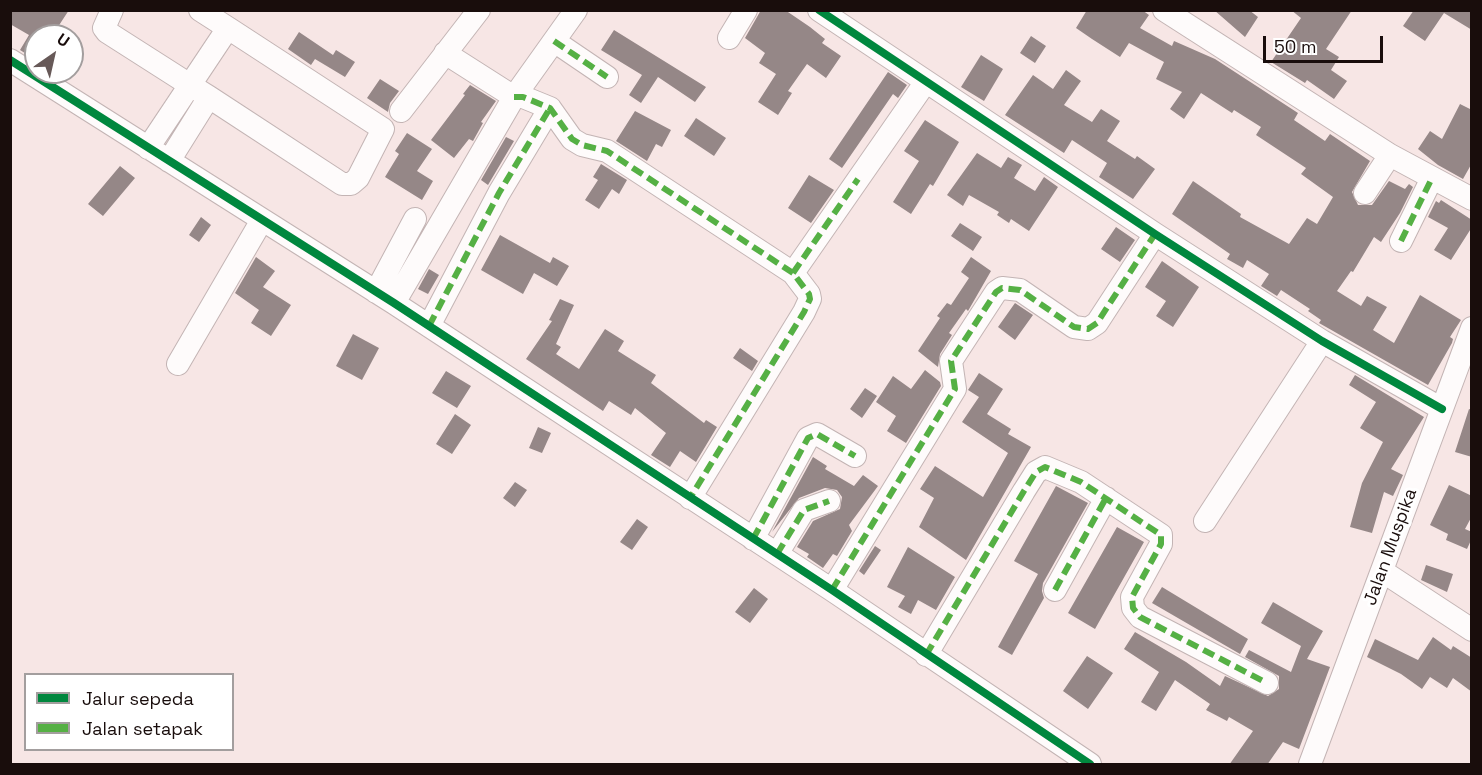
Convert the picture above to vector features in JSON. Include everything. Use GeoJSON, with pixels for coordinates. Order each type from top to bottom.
{"type":"FeatureCollection","features":[{"type":"Feature","properties":{"kind":"street"},"geometry":{"type":"LineString","coordinates":[[112,10],[104,28],[106,32],[342,184],[351,184],[358,178],[383,132],[379,125],[200,10]]}},
{"type":"Feature","properties":{"kind":"street"},"geometry":{"type":"LineString","coordinates":[[401,111],[479,10]]}},
{"type":"Feature","properties":{"kind":"street"},"geometry":{"type":"LineString","coordinates":[[385,298],[514,97],[576,10]]}},
{"type":"Feature","properties":{"kind":"street"},"geometry":{"type":"LineString","coordinates":[[729,38],[746,10]]}},
{"type":"Feature","properties":{"kind":"street"},"geometry":{"type":"LineString","coordinates":[[819,10],[925,83],[1155,234],[1322,340],[1442,409]]}},
{"type":"Feature","properties":{"kind":"street"},"geometry":{"type":"LineString","coordinates":[[1164,10],[1390,155],[1472,199]]}},
{"type":"Feature","properties":{"kind":"street"},"geometry":{"type":"LineString","coordinates":[[148,148],[228,28]]}},
{"type":"Feature","properties":{"kind":"street"},"geometry":{"type":"LineString","coordinates":[[554,41],[607,77]]}},
{"type":"Feature","properties":{"kind":"street"},"geometry":{"type":"LineString","coordinates":[[445,53],[514,97],[524,97],[550,108],[572,139],[582,145],[607,151],[793,273],[809,294],[809,303],[690,498]]}},
{"type":"Feature","properties":{"kind":"street"},"geometry":{"type":"LineString","coordinates":[[10,60],[429,326],[832,590],[1090,765]]}},
{"type":"Feature","properties":{"kind":"street"},"geometry":{"type":"LineString","coordinates":[[793,273],[925,83]]}},
{"type":"Feature","properties":{"kind":"street"},"geometry":{"type":"LineString","coordinates":[[169,160],[209,97]]}},
{"type":"Feature","properties":{"kind":"street"},"geometry":{"type":"LineString","coordinates":[[429,326],[499,193],[550,108]]}},
{"type":"Feature","properties":{"kind":"street"},"geometry":{"type":"LineString","coordinates":[[1365,193],[1390,155]]}},
{"type":"Feature","properties":{"kind":"street"},"geometry":{"type":"LineString","coordinates":[[1401,241],[1432,178]]}},
{"type":"Feature","properties":{"kind":"street"},"geometry":{"type":"LineString","coordinates":[[385,298],[415,219]]}},
{"type":"Feature","properties":{"kind":"street"},"geometry":{"type":"LineString","coordinates":[[178,364],[262,220]]}},
{"type":"Feature","properties":{"kind":"street"},"geometry":{"type":"LineString","coordinates":[[832,590],[955,387],[951,361],[998,290],[1008,288],[1020,290],[1074,327],[1088,329],[1097,323],[1155,234]]}},
{"type":"Feature","properties":{"kind":"street","name":"Jalan Muspika"},"geometry":{"type":"LineString","coordinates":[[1310,765],[1442,409],[1465,371],[1472,328]]}},
{"type":"Feature","properties":{"kind":"street"},"geometry":{"type":"LineString","coordinates":[[1205,521],[1322,340]]}},
{"type":"Feature","properties":{"kind":"street"},"geometry":{"type":"LineString","coordinates":[[753,539],[808,438],[817,434],[855,456]]}},
{"type":"Feature","properties":{"kind":"street"},"geometry":{"type":"LineString","coordinates":[[926,655],[1036,472],[1043,467],[1053,469],[1106,498],[1155,529],[1162,538],[1158,551],[1132,597],[1135,612],[1185,643],[1266,683]]}},
{"type":"Feature","properties":{"kind":"street"},"geometry":{"type":"LineString","coordinates":[[1055,590],[1106,498]]}},
{"type":"Feature","properties":{"kind":"street"},"geometry":{"type":"LineString","coordinates":[[777,554],[804,510],[829,501]]}},
{"type":"Feature","properties":{"kind":"street"},"geometry":{"type":"LineString","coordinates":[[1382,571],[1472,630]]}},
{"type":"Feature","properties":{"kind":"building"},"geometry":{"type":"Polygon","coordinates":[[[10,10],[69,10],[60,24],[24,24],[24,32],[10,24],[10,10]]]}},
{"type":"Feature","properties":{"kind":"building"},"geometry":{"type":"Polygon","coordinates":[[[761,10],[785,10],[825,39],[822,43],[841,56],[826,78],[807,64],[788,91],[792,93],[778,115],[758,102],[776,74],[759,63],[765,53],[745,38],[761,10]]]}},
{"type":"Feature","properties":{"kind":"building"},"geometry":{"type":"Polygon","coordinates":[[[1087,10],[1142,10],[1149,15],[1140,28],[1172,46],[1174,41],[1215,59],[1298,113],[1294,120],[1325,141],[1330,134],[1370,161],[1352,192],[1358,205],[1372,205],[1389,181],[1405,189],[1409,184],[1413,187],[1400,213],[1381,242],[1374,237],[1353,272],[1351,271],[1337,291],[1361,306],[1367,296],[1387,307],[1373,330],[1394,343],[1420,295],[1461,320],[1450,337],[1453,339],[1452,343],[1428,385],[1319,323],[1321,320],[1308,311],[1310,309],[1281,290],[1277,296],[1261,286],[1269,274],[1247,260],[1243,268],[1227,259],[1230,254],[1172,214],[1193,181],[1241,214],[1240,217],[1289,244],[1307,218],[1317,224],[1333,197],[1301,174],[1306,168],[1256,135],[1261,127],[1234,110],[1232,113],[1201,93],[1184,119],[1170,109],[1182,92],[1156,79],[1164,62],[1129,43],[1120,57],[1092,39],[1076,28],[1087,10]]]}},
{"type":"Feature","properties":{"kind":"building"},"geometry":{"type":"Polygon","coordinates":[[[1214,10],[1249,10],[1258,17],[1245,37],[1214,10]]]}},
{"type":"Feature","properties":{"kind":"building"},"geometry":{"type":"Polygon","coordinates":[[[1291,10],[1352,10],[1326,49],[1339,57],[1331,70],[1347,81],[1334,99],[1307,80],[1305,83],[1271,62],[1301,18],[1291,10]]]}},
{"type":"Feature","properties":{"kind":"building"},"geometry":{"type":"Polygon","coordinates":[[[1414,10],[1472,10],[1472,30],[1444,13],[1425,41],[1403,26],[1414,10]]]}},
{"type":"Feature","properties":{"kind":"building"},"geometry":{"type":"Polygon","coordinates":[[[614,30],[706,87],[695,102],[658,77],[641,103],[629,95],[642,75],[601,50],[614,30]]]}},
{"type":"Feature","properties":{"kind":"building"},"geometry":{"type":"Polygon","coordinates":[[[299,32],[333,55],[336,50],[355,62],[345,77],[315,59],[311,65],[288,49],[299,32]]]}},
{"type":"Feature","properties":{"kind":"building"},"geometry":{"type":"Polygon","coordinates":[[[1031,36],[1046,46],[1035,63],[1020,53],[1031,36]]]}},
{"type":"Feature","properties":{"kind":"building"},"geometry":{"type":"Polygon","coordinates":[[[981,55],[1003,69],[984,101],[961,87],[981,55]]]}},
{"type":"Feature","properties":{"kind":"building"},"geometry":{"type":"Polygon","coordinates":[[[1066,70],[1081,81],[1064,105],[1092,122],[1101,109],[1120,121],[1107,141],[1135,159],[1137,156],[1155,169],[1133,199],[1099,177],[1107,163],[1072,140],[1064,153],[1005,115],[1033,75],[1053,89],[1066,70]]]}},
{"type":"Feature","properties":{"kind":"building"},"geometry":{"type":"Polygon","coordinates":[[[888,72],[907,85],[898,98],[893,94],[842,168],[829,159],[888,72]]]}},
{"type":"Feature","properties":{"kind":"building"},"geometry":{"type":"Polygon","coordinates":[[[380,79],[399,91],[390,103],[388,112],[367,98],[380,79]]]}},
{"type":"Feature","properties":{"kind":"building"},"geometry":{"type":"Polygon","coordinates":[[[470,85],[496,101],[481,122],[483,123],[473,141],[469,139],[454,158],[431,140],[470,85]]]}},
{"type":"Feature","properties":{"kind":"building"},"geometry":{"type":"Polygon","coordinates":[[[1460,104],[1472,110],[1472,163],[1463,179],[1438,165],[1418,149],[1430,131],[1442,139],[1460,104]]]}},
{"type":"Feature","properties":{"kind":"building"},"geometry":{"type":"Polygon","coordinates":[[[635,111],[671,130],[662,147],[656,144],[647,161],[616,141],[635,111]]]}},
{"type":"Feature","properties":{"kind":"building"},"geometry":{"type":"Polygon","coordinates":[[[696,118],[726,138],[714,156],[684,136],[696,118]]]}},
{"type":"Feature","properties":{"kind":"building"},"geometry":{"type":"Polygon","coordinates":[[[925,120],[959,142],[933,186],[930,184],[911,214],[893,202],[919,161],[904,151],[925,120]]]}},
{"type":"Feature","properties":{"kind":"building"},"geometry":{"type":"Polygon","coordinates":[[[407,133],[432,149],[417,171],[433,181],[422,200],[385,177],[399,154],[395,151],[407,133]]]}},
{"type":"Feature","properties":{"kind":"building"},"geometry":{"type":"Polygon","coordinates":[[[506,137],[514,141],[488,185],[481,180],[506,137]]]}},
{"type":"Feature","properties":{"kind":"building"},"geometry":{"type":"Polygon","coordinates":[[[977,153],[1001,168],[1008,157],[1022,165],[1014,178],[1035,191],[1044,177],[1058,187],[1029,231],[1011,219],[1009,223],[997,215],[999,212],[969,195],[963,206],[947,195],[977,153]]]}},
{"type":"Feature","properties":{"kind":"building"},"geometry":{"type":"Polygon","coordinates":[[[601,164],[627,180],[619,194],[612,189],[599,209],[585,200],[598,180],[593,177],[601,164]]]}},
{"type":"Feature","properties":{"kind":"building"},"geometry":{"type":"Polygon","coordinates":[[[120,166],[135,178],[103,216],[88,204],[120,166]]]}},
{"type":"Feature","properties":{"kind":"building"},"geometry":{"type":"Polygon","coordinates":[[[809,175],[834,190],[811,223],[788,208],[809,175]]]}},
{"type":"Feature","properties":{"kind":"building"},"geometry":{"type":"Polygon","coordinates":[[[1441,200],[1472,220],[1472,227],[1451,260],[1434,250],[1448,228],[1428,217],[1436,201],[1439,203],[1441,200]]]}},
{"type":"Feature","properties":{"kind":"building"},"geometry":{"type":"Polygon","coordinates":[[[201,217],[211,225],[199,242],[189,235],[201,217]]]}},
{"type":"Feature","properties":{"kind":"building"},"geometry":{"type":"Polygon","coordinates":[[[960,223],[982,237],[973,251],[951,236],[960,223]]]}},
{"type":"Feature","properties":{"kind":"building"},"geometry":{"type":"Polygon","coordinates":[[[1116,227],[1135,240],[1120,262],[1101,249],[1116,227]]]}},
{"type":"Feature","properties":{"kind":"building"},"geometry":{"type":"Polygon","coordinates":[[[500,235],[550,263],[553,257],[569,266],[557,286],[534,273],[523,294],[481,270],[500,235]]]}},
{"type":"Feature","properties":{"kind":"building"},"geometry":{"type":"Polygon","coordinates":[[[256,257],[275,271],[263,287],[291,305],[271,336],[251,323],[259,310],[235,293],[256,257]]]}},
{"type":"Feature","properties":{"kind":"building"},"geometry":{"type":"Polygon","coordinates":[[[971,257],[991,271],[968,311],[966,309],[949,333],[952,335],[940,354],[938,367],[918,351],[940,318],[937,316],[947,303],[951,305],[969,278],[961,272],[971,257]]]}},
{"type":"Feature","properties":{"kind":"building"},"geometry":{"type":"Polygon","coordinates":[[[1162,261],[1199,287],[1173,327],[1156,316],[1166,301],[1145,287],[1162,261]]]}},
{"type":"Feature","properties":{"kind":"building"},"geometry":{"type":"Polygon","coordinates":[[[429,269],[439,275],[428,294],[418,289],[429,269]]]}},
{"type":"Feature","properties":{"kind":"building"},"geometry":{"type":"Polygon","coordinates":[[[560,299],[574,305],[556,344],[561,347],[556,354],[579,369],[605,329],[624,341],[618,351],[656,375],[651,383],[704,423],[706,420],[717,427],[696,462],[680,451],[670,467],[651,455],[666,433],[635,408],[631,415],[609,401],[603,411],[526,359],[552,321],[549,320],[560,299]]]}},
{"type":"Feature","properties":{"kind":"building"},"geometry":{"type":"Polygon","coordinates":[[[1015,303],[1033,315],[1015,340],[998,327],[1015,303]]]}},
{"type":"Feature","properties":{"kind":"building"},"geometry":{"type":"Polygon","coordinates":[[[353,334],[379,348],[362,380],[336,366],[353,334]]]}},
{"type":"Feature","properties":{"kind":"building"},"geometry":{"type":"Polygon","coordinates":[[[740,348],[758,361],[752,371],[733,358],[740,348]]]}},
{"type":"Feature","properties":{"kind":"building"},"geometry":{"type":"Polygon","coordinates":[[[925,370],[940,382],[941,386],[906,443],[887,431],[896,416],[876,402],[893,376],[911,389],[925,370]]]}},
{"type":"Feature","properties":{"kind":"building"},"geometry":{"type":"Polygon","coordinates":[[[446,371],[471,386],[457,408],[432,393],[446,371]]]}},
{"type":"Feature","properties":{"kind":"building"},"geometry":{"type":"Polygon","coordinates":[[[979,373],[1003,389],[987,414],[1011,429],[1008,434],[1031,447],[966,560],[919,527],[934,498],[920,489],[935,466],[983,497],[1008,453],[962,422],[979,397],[968,390],[979,373]]]}},
{"type":"Feature","properties":{"kind":"building"},"geometry":{"type":"Polygon","coordinates":[[[1355,375],[1424,417],[1391,469],[1403,475],[1393,496],[1384,492],[1372,533],[1350,527],[1362,483],[1383,442],[1360,428],[1376,402],[1349,385],[1355,375]]]}},
{"type":"Feature","properties":{"kind":"building"},"geometry":{"type":"Polygon","coordinates":[[[865,388],[877,396],[862,418],[850,409],[865,388]]]}},
{"type":"Feature","properties":{"kind":"building"},"geometry":{"type":"Polygon","coordinates":[[[1469,409],[1472,410],[1472,457],[1455,452],[1469,409]]]}},
{"type":"Feature","properties":{"kind":"building"},"geometry":{"type":"Polygon","coordinates":[[[455,414],[471,425],[452,454],[436,444],[455,414]]]}},
{"type":"Feature","properties":{"kind":"building"},"geometry":{"type":"Polygon","coordinates":[[[538,427],[551,433],[542,453],[529,448],[538,427]]]}},
{"type":"Feature","properties":{"kind":"building"},"geometry":{"type":"Polygon","coordinates":[[[813,457],[827,466],[825,469],[854,486],[863,475],[878,486],[849,525],[852,531],[837,556],[833,554],[823,568],[807,557],[809,554],[797,547],[813,521],[840,509],[842,497],[837,490],[825,488],[799,498],[772,532],[813,457]]]}},
{"type":"Feature","properties":{"kind":"building"},"geometry":{"type":"Polygon","coordinates":[[[515,482],[527,490],[515,507],[503,498],[515,482]]]}},
{"type":"Feature","properties":{"kind":"building"},"geometry":{"type":"Polygon","coordinates":[[[1449,485],[1472,496],[1472,516],[1465,529],[1472,532],[1472,538],[1467,549],[1446,540],[1448,534],[1430,525],[1449,485]]]}},
{"type":"Feature","properties":{"kind":"building"},"geometry":{"type":"Polygon","coordinates":[[[1056,486],[1088,503],[1043,583],[1044,598],[1012,655],[998,647],[1038,574],[1014,561],[1056,486]]]}},
{"type":"Feature","properties":{"kind":"building"},"geometry":{"type":"Polygon","coordinates":[[[637,519],[648,527],[632,550],[620,542],[637,519]]]}},
{"type":"Feature","properties":{"kind":"building"},"geometry":{"type":"Polygon","coordinates":[[[1117,527],[1144,542],[1095,629],[1068,613],[1117,527]]]}},
{"type":"Feature","properties":{"kind":"building"},"geometry":{"type":"Polygon","coordinates":[[[875,546],[881,550],[864,575],[859,571],[875,546]]]}},
{"type":"Feature","properties":{"kind":"building"},"geometry":{"type":"Polygon","coordinates":[[[908,547],[955,577],[936,610],[918,600],[911,614],[898,607],[905,596],[887,587],[908,547]]]}},
{"type":"Feature","properties":{"kind":"building"},"geometry":{"type":"Polygon","coordinates":[[[1426,565],[1453,574],[1447,592],[1421,580],[1426,565]]]}},
{"type":"Feature","properties":{"kind":"building"},"geometry":{"type":"Polygon","coordinates":[[[1162,587],[1248,639],[1240,654],[1152,603],[1162,587]]]}},
{"type":"Feature","properties":{"kind":"building"},"geometry":{"type":"Polygon","coordinates":[[[754,588],[768,599],[750,623],[735,612],[754,588]]]}},
{"type":"Feature","properties":{"kind":"building"},"geometry":{"type":"Polygon","coordinates":[[[1273,602],[1323,631],[1307,659],[1330,667],[1299,749],[1283,742],[1267,765],[1229,765],[1253,731],[1229,717],[1227,721],[1206,710],[1210,704],[1175,680],[1156,711],[1141,702],[1159,672],[1124,649],[1135,632],[1186,662],[1220,686],[1225,676],[1268,696],[1279,689],[1279,676],[1245,657],[1249,650],[1291,672],[1301,646],[1261,623],[1273,602]]]}},
{"type":"Feature","properties":{"kind":"building"},"geometry":{"type":"Polygon","coordinates":[[[1433,637],[1451,650],[1453,646],[1472,658],[1472,692],[1453,678],[1447,688],[1430,677],[1422,689],[1401,674],[1367,657],[1375,639],[1418,660],[1433,637]]]}},
{"type":"Feature","properties":{"kind":"building"},"geometry":{"type":"Polygon","coordinates":[[[1087,656],[1113,673],[1088,709],[1063,691],[1087,656]]]}},
{"type":"Feature","properties":{"kind":"marked path"},"geometry":{"type":"LineString","coordinates":[[554,41],[607,77]]}},
{"type":"Feature","properties":{"kind":"marked path"},"geometry":{"type":"LineString","coordinates":[[514,97],[523,97],[550,108],[572,139],[582,145],[607,151],[793,273],[809,294],[810,299],[804,312],[690,498]]}},
{"type":"Feature","properties":{"kind":"marked path"},"geometry":{"type":"LineString","coordinates":[[429,326],[499,193],[550,108]]}},
{"type":"Feature","properties":{"kind":"marked path"},"geometry":{"type":"LineString","coordinates":[[1401,241],[1432,178]]}},
{"type":"Feature","properties":{"kind":"marked path"},"geometry":{"type":"LineString","coordinates":[[793,273],[858,179]]}},
{"type":"Feature","properties":{"kind":"marked path"},"geometry":{"type":"LineString","coordinates":[[832,590],[955,389],[951,361],[996,292],[1002,288],[1020,290],[1074,327],[1088,329],[1097,323],[1155,234]]}},
{"type":"Feature","properties":{"kind":"marked path"},"geometry":{"type":"LineString","coordinates":[[753,539],[808,438],[817,434],[855,456]]}},
{"type":"Feature","properties":{"kind":"marked path"},"geometry":{"type":"LineString","coordinates":[[926,655],[1036,472],[1045,467],[1081,482],[1161,535],[1161,544],[1132,597],[1133,608],[1140,617],[1267,683]]}},
{"type":"Feature","properties":{"kind":"marked path"},"geometry":{"type":"LineString","coordinates":[[1055,590],[1106,498]]}},
{"type":"Feature","properties":{"kind":"marked path"},"geometry":{"type":"LineString","coordinates":[[777,554],[804,510],[829,501]]}},
{"type":"Feature","properties":{"kind":"cycle path"},"geometry":{"type":"LineString","coordinates":[[819,10],[1155,234],[1322,341],[1442,409]]}},
{"type":"Feature","properties":{"kind":"cycle path"},"geometry":{"type":"LineString","coordinates":[[10,60],[394,303],[832,590],[1090,764]]}}]}
